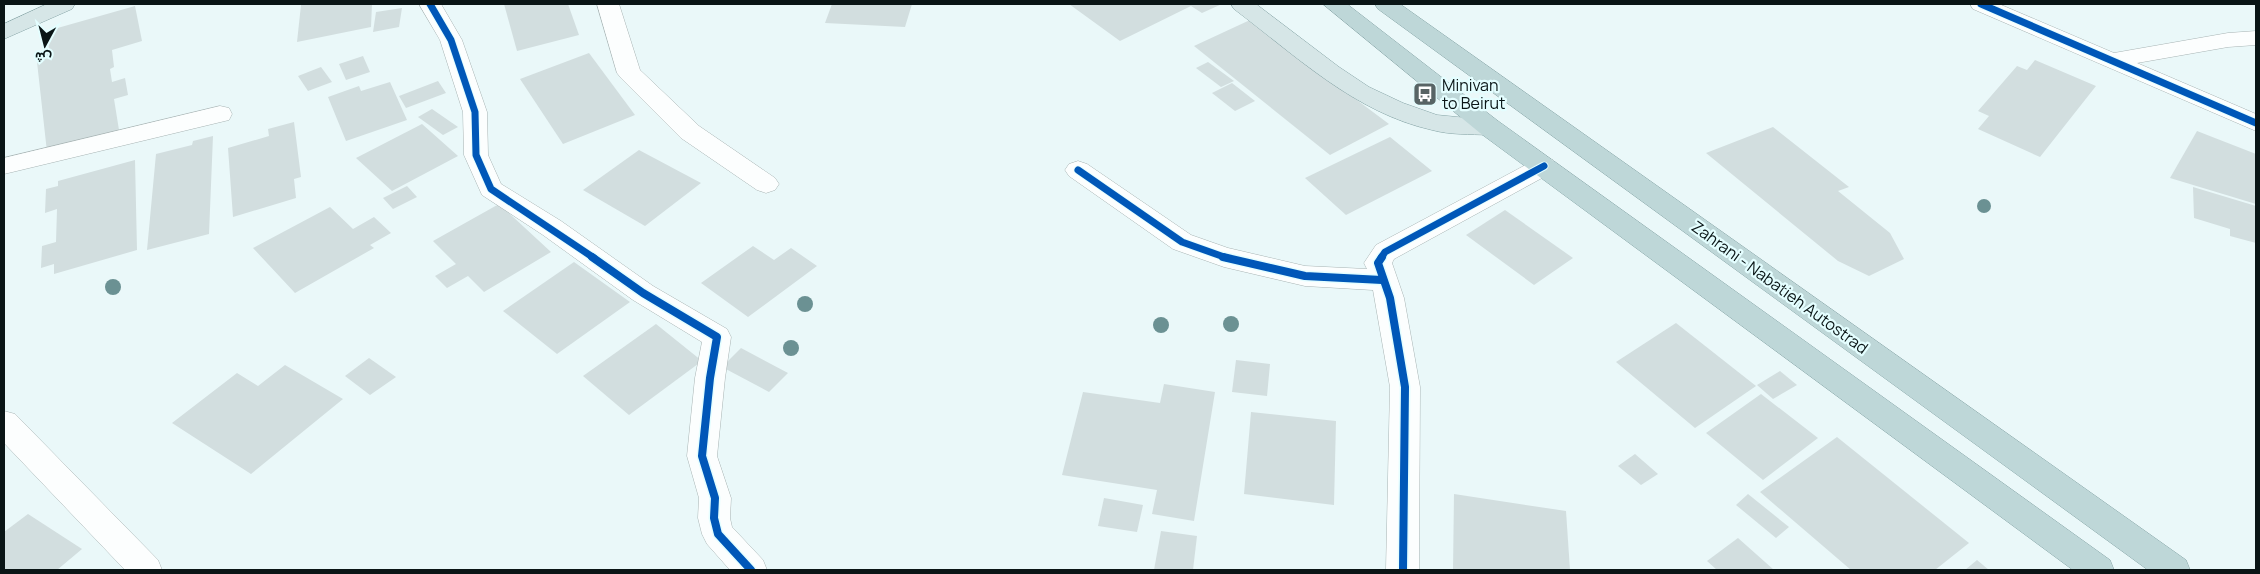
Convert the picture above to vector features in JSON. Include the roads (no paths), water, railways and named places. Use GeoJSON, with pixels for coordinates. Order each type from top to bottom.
{"type":"FeatureCollection","features":[{"type":"Feature","properties":{"kind":"highway"},"geometry":{"type":"LineString","coordinates":[[1334,4],[1489,127],[2098,570]]}},
{"type":"Feature","properties":{"kind":"highway","name":"Zahrani - Nabatieh Autostrad"},"geometry":{"type":"LineString","coordinates":[[1386,4],[2174,570]]}},
{"type":"Feature","properties":{"kind":"main road"},"geometry":{"type":"LineString","coordinates":[[4,12],[20,12],[62,4]]}},
{"type":"Feature","properties":{"kind":"main road"},"geometry":{"type":"LineString","coordinates":[[4,32],[62,4]]}},
{"type":"Feature","properties":{"kind":"main road"},"geometry":{"type":"LineString","coordinates":[[1242,4],[1331,72],[1361,92],[1395,109],[1434,123],[1489,127]]}},
{"type":"Feature","properties":{"kind":"street"},"geometry":{"type":"LineString","coordinates":[[430,4],[452,40],[475,112],[476,155],[491,189],[552,228],[643,293],[717,337],[710,378],[702,456],[715,498],[714,518],[718,534],[751,570]]}},
{"type":"Feature","properties":{"kind":"street"},"geometry":{"type":"LineString","coordinates":[[608,4],[629,73],[690,132],[766,184]]}},
{"type":"Feature","properties":{"kind":"street"},"geometry":{"type":"LineString","coordinates":[[1981,4],[2256,123]]}},
{"type":"Feature","properties":{"kind":"street"},"geometry":{"type":"LineString","coordinates":[[2113,60],[2228,40],[2256,38]]}},
{"type":"Feature","properties":{"kind":"street"},"geometry":{"type":"LineString","coordinates":[[4,166],[220,114]]}},
{"type":"Feature","properties":{"kind":"street"},"geometry":{"type":"LineString","coordinates":[[1403,570],[1405,387],[1390,298],[1382,280],[1378,263],[1385,252],[1544,166]]}},
{"type":"Feature","properties":{"kind":"street"},"geometry":{"type":"LineString","coordinates":[[1078,170],[1182,242],[1224,257],[1305,276],[1382,280]]}},
{"type":"Feature","properties":{"kind":"street"},"geometry":{"type":"LineString","coordinates":[[4,422],[146,570]]}},
{"type":"Feature","properties":{"kind":"place","name":"Minivan to Beirut"},"geometry":{"type":"Point","coordinates":[1425,94]}}]}
